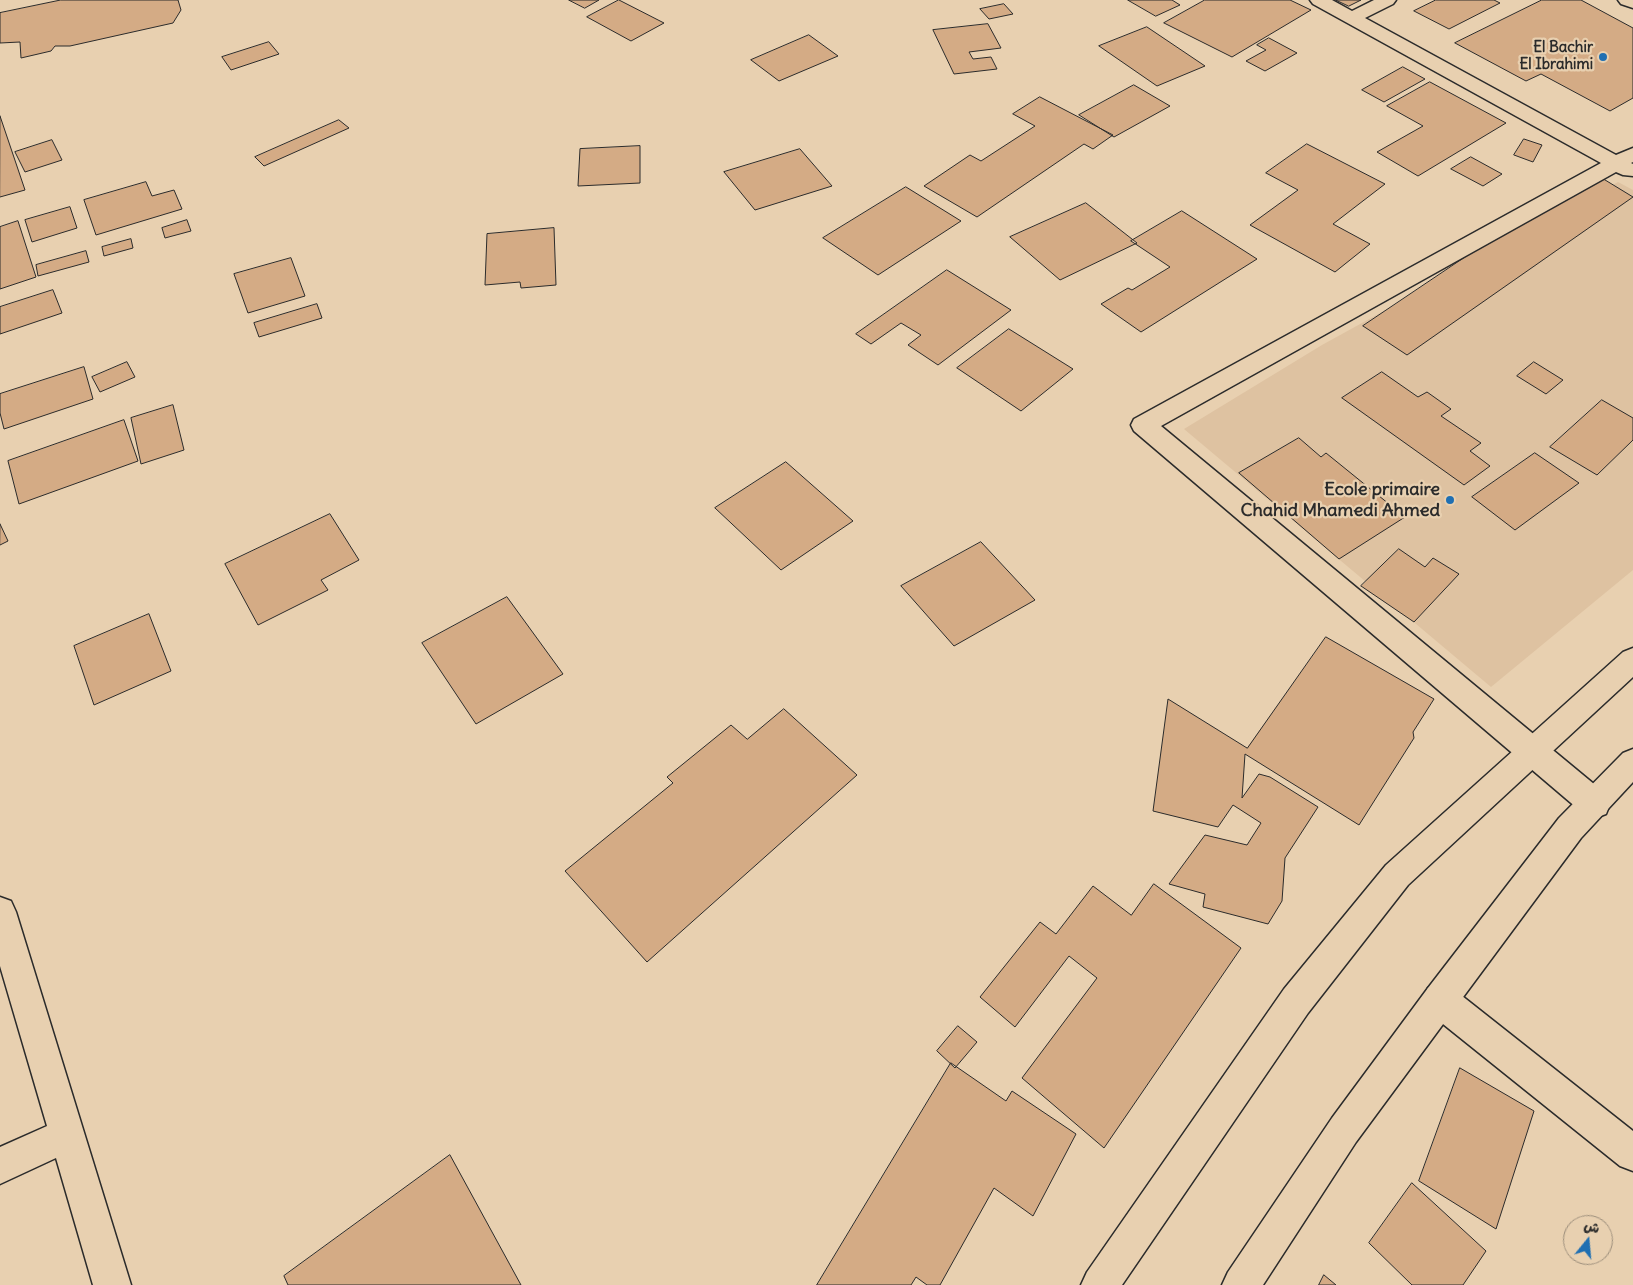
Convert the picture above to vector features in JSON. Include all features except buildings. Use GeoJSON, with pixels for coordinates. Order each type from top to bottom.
{"type":"FeatureCollection","features":[{"type":"Feature","properties":{"kind":"street"},"geometry":{"type":"LineString","coordinates":[[1319,0],[1627,164]]}},
{"type":"Feature","properties":{"kind":"street"},"geometry":{"type":"LineString","coordinates":[[1352,18],[1386,0]]}},
{"type":"Feature","properties":{"kind":"street"},"geometry":{"type":"LineString","coordinates":[[1627,0],[1633,3]]}},
{"type":"Feature","properties":{"kind":"street"},"geometry":{"type":"LineString","coordinates":[[1595,804],[1143,425],[1627,164]]}},
{"type":"Feature","properties":{"kind":"street"},"geometry":{"type":"LineString","coordinates":[[1100,1285],[1296,1001],[1397,875],[1633,660]]}},
{"type":"Feature","properties":{"kind":"street"},"geometry":{"type":"LineString","coordinates":[[1241,1285],[1344,1130],[1440,1000],[1570,828],[1595,804],[1633,762]]}},
{"type":"Feature","properties":{"kind":"street"},"geometry":{"type":"LineString","coordinates":[[0,912],[112,1285]]}},
{"type":"Feature","properties":{"kind":"street"},"geometry":{"type":"LineString","coordinates":[[1440,1000],[1633,1153]]}},
{"type":"Feature","properties":{"kind":"street"},"geometry":{"type":"LineString","coordinates":[[0,1166],[66,1135]]}},
{"type":"Feature","properties":{"kind":"shaded area","name":"Ecole primaire Chahid Mhamedi Ahmed"},"geometry":{"type":"Polygon","coordinates":[[[1618,182],[1633,190],[1633,570],[1491,687],[1184,429],[1322,345],[1618,182]]]}},
{"type":"Feature","properties":{"kind":"place","name":"El Bachir El Ibrahimi"},"geometry":{"type":"Point","coordinates":[1603,57]}},
{"type":"Feature","properties":{"kind":"place","name":"Ecole primaire Chahid Mhamedi Ahmed"},"geometry":{"type":"Point","coordinates":[1450,500]}}]}
